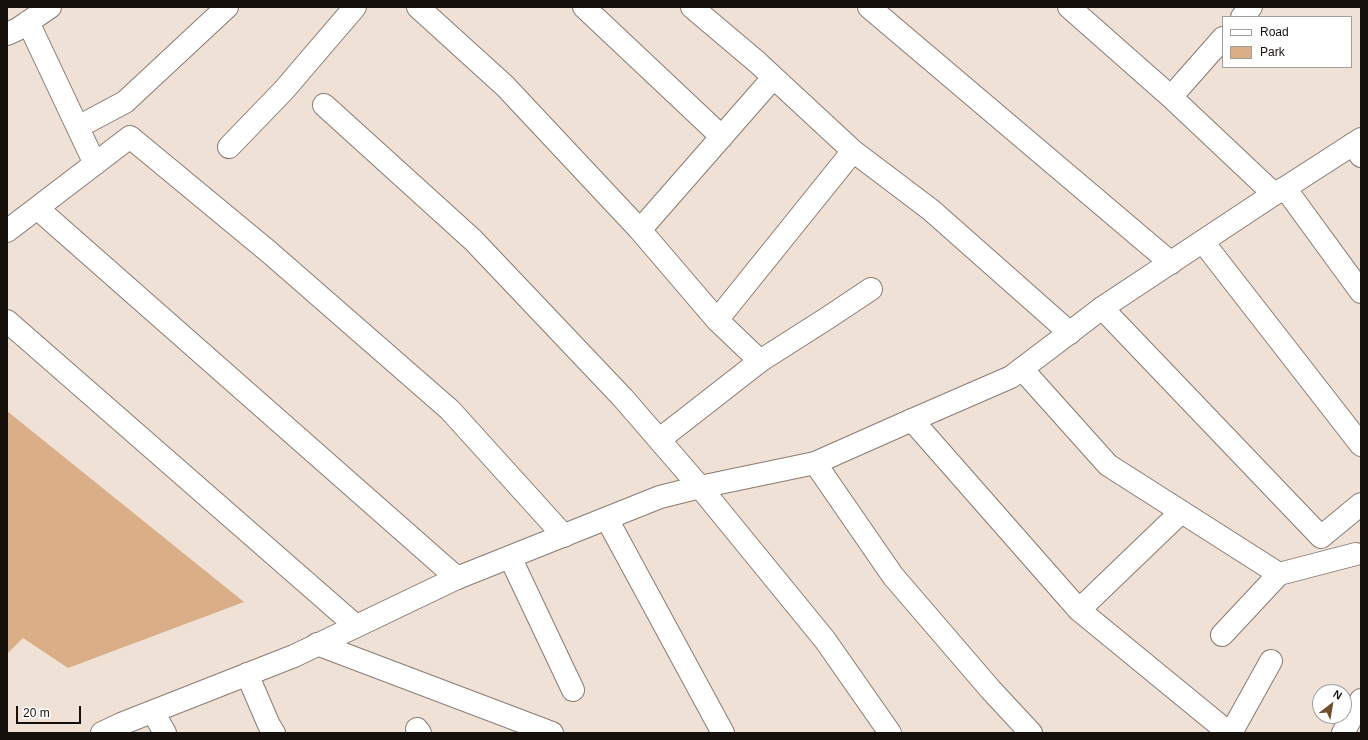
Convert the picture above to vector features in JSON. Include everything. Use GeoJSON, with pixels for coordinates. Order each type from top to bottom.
{"type":"FeatureCollection","features":[{"type":"Feature","properties":{"kind":"street"},"geometry":{"type":"LineString","coordinates":[[7,34],[18,29],[50,7]]}},
{"type":"Feature","properties":{"kind":"street"},"geometry":{"type":"LineString","coordinates":[[78,127],[125,102],[227,7]]}},
{"type":"Feature","properties":{"kind":"street"},"geometry":{"type":"LineString","coordinates":[[229,147],[284,90],[355,7]]}},
{"type":"Feature","properties":{"kind":"street"},"geometry":{"type":"LineString","coordinates":[[418,7],[505,86],[640,230],[717,320],[760,360]]}},
{"type":"Feature","properties":{"kind":"street"},"geometry":{"type":"LineString","coordinates":[[584,7],[722,137]]}},
{"type":"Feature","properties":{"kind":"street"},"geometry":{"type":"LineString","coordinates":[[692,7],[757,62],[854,151],[931,210],[1070,333]]}},
{"type":"Feature","properties":{"kind":"street"},"geometry":{"type":"LineString","coordinates":[[869,7],[1171,263]]}},
{"type":"Feature","properties":{"kind":"street"},"geometry":{"type":"LineString","coordinates":[[1243,16],[1251,7]]}},
{"type":"Feature","properties":{"kind":"street"},"geometry":{"type":"LineString","coordinates":[[1077,10],[1171,97],[1280,191],[1361,292]]}},
{"type":"Feature","properties":{"kind":"street"},"geometry":{"type":"LineString","coordinates":[[28,22],[95,164]]}},
{"type":"Feature","properties":{"kind":"street"},"geometry":{"type":"LineString","coordinates":[[1171,97],[1222,39]]}},
{"type":"Feature","properties":{"kind":"street"},"geometry":{"type":"LineString","coordinates":[[640,230],[774,78]]}},
{"type":"Feature","properties":{"kind":"street"},"geometry":{"type":"LineString","coordinates":[[324,105],[473,240],[618,392],[660,439],[825,640],[890,733]]}},
{"type":"Feature","properties":{"kind":"street"},"geometry":{"type":"LineString","coordinates":[[7,231],[130,137],[269,252],[450,410],[564,536]]}},
{"type":"Feature","properties":{"kind":"street"},"geometry":{"type":"LineString","coordinates":[[102,733],[294,656],[457,578],[660,497],[815,463],[1011,378],[1102,308],[1280,191],[1358,146]]}},
{"type":"Feature","properties":{"kind":"street"},"geometry":{"type":"LineString","coordinates":[[717,320],[854,151]]}},
{"type":"Feature","properties":{"kind":"street"},"geometry":{"type":"LineString","coordinates":[[37,208],[457,578]]}},
{"type":"Feature","properties":{"kind":"street"},"geometry":{"type":"LineString","coordinates":[[1203,242],[1361,445]]}},
{"type":"Feature","properties":{"kind":"street"},"geometry":{"type":"LineString","coordinates":[[660,439],[760,360],[871,289]]}},
{"type":"Feature","properties":{"kind":"street"},"geometry":{"type":"LineString","coordinates":[[1102,308],[1321,537],[1359,555]]}},
{"type":"Feature","properties":{"kind":"street"},"geometry":{"type":"LineString","coordinates":[[7,321],[356,626]]}},
{"type":"Feature","properties":{"kind":"street"},"geometry":{"type":"LineString","coordinates":[[1022,369],[1108,465],[1279,574]]}},
{"type":"Feature","properties":{"kind":"street"},"geometry":{"type":"LineString","coordinates":[[912,420],[1079,610],[1230,733],[1271,661]]}},
{"type":"Feature","properties":{"kind":"street"},"geometry":{"type":"LineString","coordinates":[[815,463],[893,576],[991,690],[1031,733]]}},
{"type":"Feature","properties":{"kind":"street"},"geometry":{"type":"LineString","coordinates":[[1321,537],[1361,504]]}},
{"type":"Feature","properties":{"kind":"street"},"geometry":{"type":"LineString","coordinates":[[1079,610],[1181,512]]}},
{"type":"Feature","properties":{"kind":"street"},"geometry":{"type":"LineString","coordinates":[[607,519],[723,733]]}},
{"type":"Feature","properties":{"kind":"street"},"geometry":{"type":"LineString","coordinates":[[1222,635],[1279,574],[1359,555]]}},
{"type":"Feature","properties":{"kind":"street"},"geometry":{"type":"LineString","coordinates":[[510,557],[573,690]]}},
{"type":"Feature","properties":{"kind":"street"},"geometry":{"type":"LineString","coordinates":[[317,644],[552,733]]}},
{"type":"Feature","properties":{"kind":"street"},"geometry":{"type":"LineString","coordinates":[[247,674],[269,725],[274,733]]}},
{"type":"Feature","properties":{"kind":"street"},"geometry":{"type":"LineString","coordinates":[[1343,733],[1361,700]]}},
{"type":"Feature","properties":{"kind":"street"},"geometry":{"type":"LineString","coordinates":[[153,712],[166,733]]}},
{"type":"Feature","properties":{"kind":"green space"},"geometry":{"type":"Polygon","coordinates":[[[7,411],[244,602],[68,668],[23,638],[7,654],[7,411]]]}}]}
